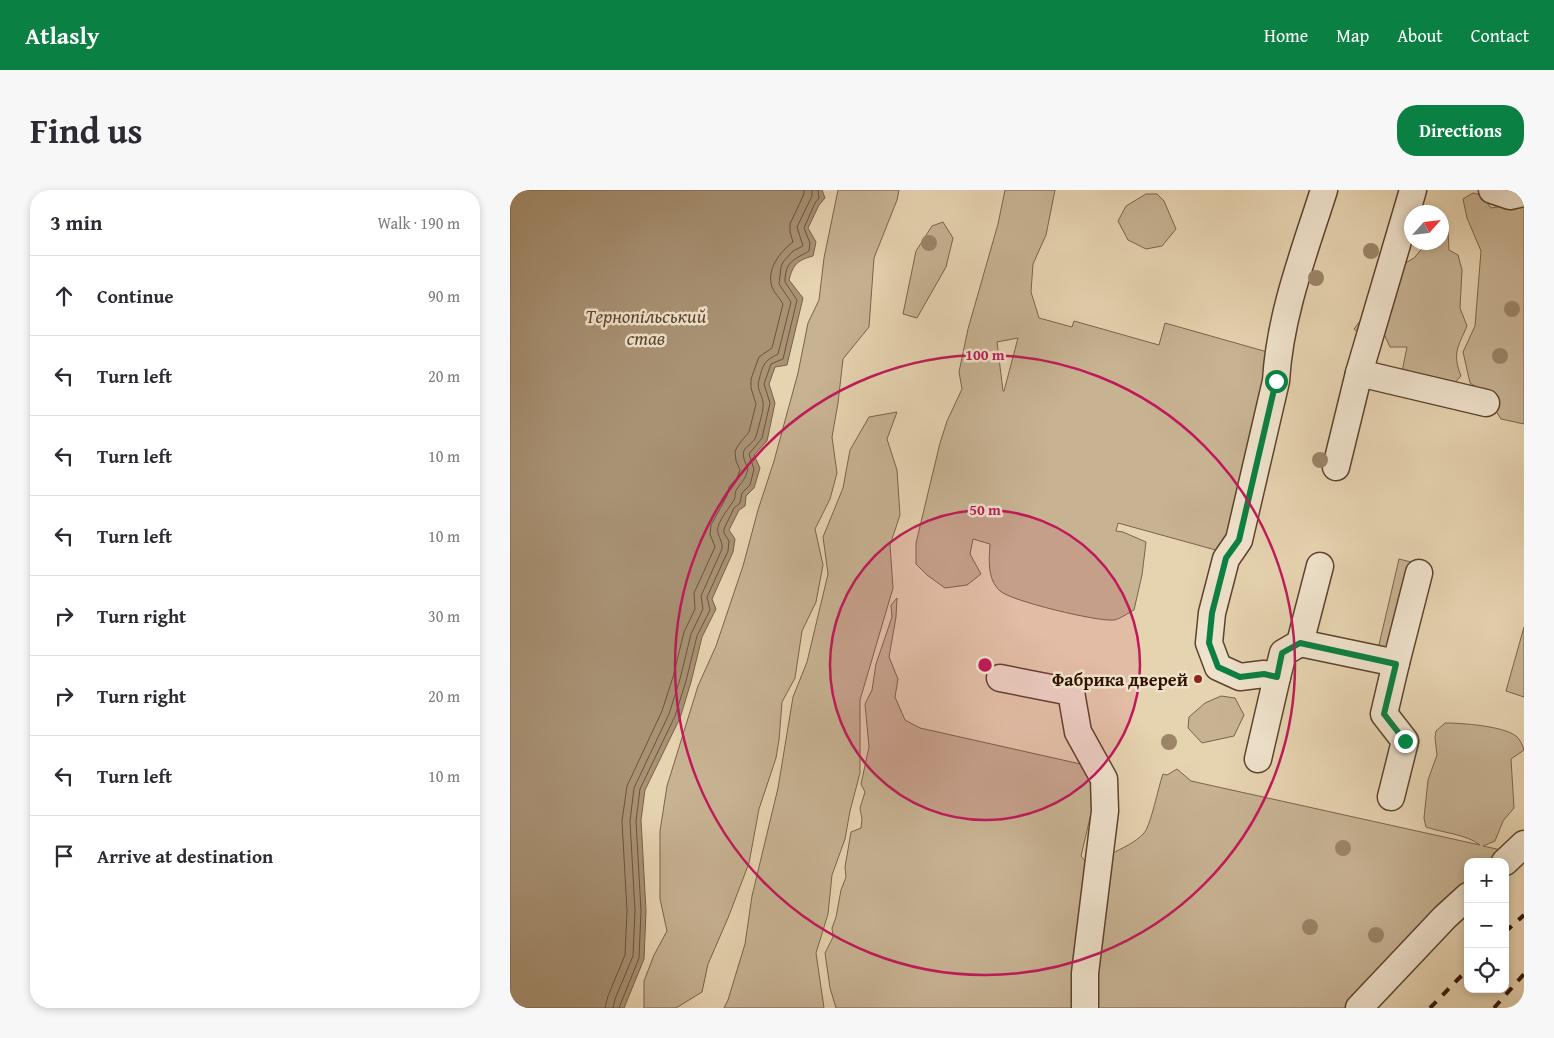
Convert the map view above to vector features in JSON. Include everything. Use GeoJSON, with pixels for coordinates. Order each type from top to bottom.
{"type":"FeatureCollection","features":[{"type":"Feature","properties":{"kind":"lane"},"geometry":{"type":"LineString","coordinates":[[1277,677],[1264,674],[1240,677],[1218,667],[1209,643],[1212,613],[1226,558],[1239,540],[1276,381],[1278,355],[1288,301],[1324,190]]}},
{"type":"Feature","properties":{"kind":"lane"},"geometry":{"type":"LineString","coordinates":[[1336,467],[1360,373],[1413,190]]}},
{"type":"Feature","properties":{"kind":"lane"},"geometry":{"type":"LineString","coordinates":[[1492,190],[1510,196],[1524,193]]}},
{"type":"Feature","properties":{"kind":"lane"},"geometry":{"type":"LineString","coordinates":[[1360,373],[1486,403]]}},
{"type":"Feature","properties":{"kind":"lane"},"geometry":{"type":"LineString","coordinates":[[1300,643],[1320,566]]}},
{"type":"Feature","properties":{"kind":"lane"},"geometry":{"type":"LineString","coordinates":[[1391,797],[1405,741],[1384,714],[1419,573]]}},
{"type":"Feature","properties":{"kind":"lane"},"geometry":{"type":"LineString","coordinates":[[1258,759],[1282,653],[1300,643],[1396,664]]}},
{"type":"Feature","properties":{"kind":"lane"},"geometry":{"type":"LineString","coordinates":[[1000,678],[1071,692],[1078,732],[1104,779],[1105,811],[1085,973],[1085,1008]]}},
{"type":"Feature","properties":{"kind":"lane"},"geometry":{"type":"LineString","coordinates":[[1508,858],[1524,844]]}},
{"type":"Feature","properties":{"kind":"lane"},"geometry":{"type":"LineString","coordinates":[[1359,1008],[1445,917],[1464,900]]}},
{"type":"Feature","properties":{"kind":"shaded area"},"geometry":{"type":"Polygon","coordinates":[[[838,190],[899,190],[897,200],[874,258],[869,327],[843,359],[832,437],[837,473],[830,499],[815,529],[823,565],[816,602],[802,631],[795,678],[782,702],[776,758],[759,809],[749,863],[708,964],[702,992],[676,1008],[644,1008],[644,981],[654,955],[667,931],[660,899],[660,831],[667,786],[698,686],[716,646],[743,566],[774,461],[798,373],[808,323],[819,300],[824,258],[838,190]]]}},
{"type":"Feature","properties":{"kind":"shaded area"},"geometry":{"type":"Polygon","coordinates":[[[1005,190],[1055,190],[1046,235],[1033,264],[1031,292],[1039,318],[1072,327],[1074,321],[1159,345],[1165,323],[1278,355],[1223,552],[1118,523],[1116,531],[1146,542],[1142,575],[1134,610],[1114,620],[1091,618],[1037,605],[1000,591],[991,575],[990,544],[973,539],[970,554],[981,574],[967,585],[945,588],[916,564],[916,543],[940,443],[947,421],[962,389],[959,372],[968,329],[998,224],[1005,190]],[[1018,338],[997,342],[1004,391],[1018,338]]]}},
{"type":"Feature","properties":{"kind":"shaded area"},"geometry":{"type":"Polygon","coordinates":[[[1473,193],[1481,195],[1491,208],[1524,203],[1524,424],[1501,419],[1484,392],[1470,383],[1463,352],[1475,326],[1481,251],[1467,218],[1463,199],[1473,193]]]}},
{"type":"Feature","properties":{"kind":"shaded area"},"geometry":{"type":"Polygon","coordinates":[[[1146,194],[1157,194],[1164,201],[1176,229],[1162,246],[1146,249],[1128,240],[1118,221],[1126,206],[1146,194]]]}},
{"type":"Feature","properties":{"kind":"shaded area"},"geometry":{"type":"Polygon","coordinates":[[[943,222],[953,238],[946,267],[917,318],[903,314],[916,251],[932,226],[943,222]]]}},
{"type":"Feature","properties":{"kind":"shaded area"},"geometry":{"type":"Polygon","coordinates":[[[1421,250],[1449,250],[1458,255],[1462,270],[1460,308],[1467,326],[1457,350],[1458,368],[1461,376],[1448,390],[1402,372],[1407,347],[1390,347],[1383,332],[1364,338],[1354,329],[1402,265],[1414,258],[1421,250]]]}},
{"type":"Feature","properties":{"kind":"shaded area"},"geometry":{"type":"Polygon","coordinates":[[[897,412],[887,439],[897,470],[900,515],[890,545],[893,588],[860,700],[860,773],[845,839],[832,875],[828,914],[816,953],[824,1008],[724,1008],[745,944],[752,896],[778,788],[793,697],[807,662],[828,574],[823,537],[843,488],[850,450],[869,417],[897,412]]]}},
{"type":"Feature","properties":{"kind":"shaded area"},"geometry":{"type":"Polygon","coordinates":[[[1399,559],[1411,562],[1391,644],[1387,648],[1378,649],[1399,559]]]}},
{"type":"Feature","properties":{"kind":"shaded area"},"geometry":{"type":"Polygon","coordinates":[[[897,598],[896,617],[889,657],[898,679],[895,697],[905,720],[920,728],[1085,765],[1092,779],[1093,805],[1081,856],[1087,863],[1078,1008],[836,1008],[830,988],[825,953],[833,937],[832,928],[846,877],[845,867],[851,832],[861,828],[860,808],[865,792],[861,784],[869,747],[865,704],[872,690],[876,664],[892,617],[891,605],[897,598]]]}},
{"type":"Feature","properties":{"kind":"shaded area"},"geometry":{"type":"Polygon","coordinates":[[[1524,627],[1524,697],[1506,691],[1524,627]]]}},
{"type":"Feature","properties":{"kind":"shaded area"},"geometry":{"type":"Polygon","coordinates":[[[1221,696],[1235,698],[1244,715],[1234,736],[1202,743],[1188,728],[1189,717],[1205,703],[1221,696]]]}},
{"type":"Feature","properties":{"kind":"shaded area"},"geometry":{"type":"Polygon","coordinates":[[[1445,723],[1472,724],[1502,730],[1519,739],[1524,750],[1511,759],[1514,808],[1503,821],[1495,841],[1483,846],[1501,850],[1503,854],[1495,858],[1464,858],[1464,890],[1350,1008],[1090,1008],[1111,854],[1133,842],[1147,829],[1163,774],[1167,775],[1177,769],[1191,781],[1480,845],[1461,836],[1426,827],[1424,818],[1428,780],[1437,755],[1436,731],[1445,723]]]}},
{"type":"Feature","properties":{"kind":"water","name":"Тернопільський став"},"geometry":{"type":"Polygon","coordinates":[[[510,190],[822,190],[825,198],[819,205],[808,228],[816,242],[813,256],[803,259],[797,264],[792,270],[789,280],[803,298],[787,365],[775,367],[769,384],[775,403],[767,441],[754,455],[760,468],[754,488],[746,496],[745,506],[739,510],[729,530],[735,539],[733,552],[712,599],[716,609],[702,637],[680,718],[645,790],[641,820],[646,911],[644,959],[624,1008],[510,1008],[510,190]]]}},
{"type":"Feature","properties":{"kind":"railway"},"geometry":{"type":"LineString","coordinates":[[1509,928],[1524,915]]}},
{"type":"Feature","properties":{"kind":"railway"},"geometry":{"type":"LineString","coordinates":[[1430,1008],[1464,973]]}},
{"type":"Feature","properties":{"kind":"railway"},"geometry":{"type":"LineString","coordinates":[[1494,1008],[1524,974]]}},
{"type":"Feature","properties":{"kind":"place","name":"Фабрика дверей"},"geometry":{"type":"Point","coordinates":[1198,679]}},
{"type":"Feature","properties":{"kind":"route"},"geometry":{"type":"LineString","coordinates":[[1276,381],[1239,540],[1226,558],[1212,613],[1209,643],[1218,667],[1240,677],[1264,674],[1277,677],[1282,653],[1300,643],[1396,664],[1384,714],[1405,741]]}}]}
